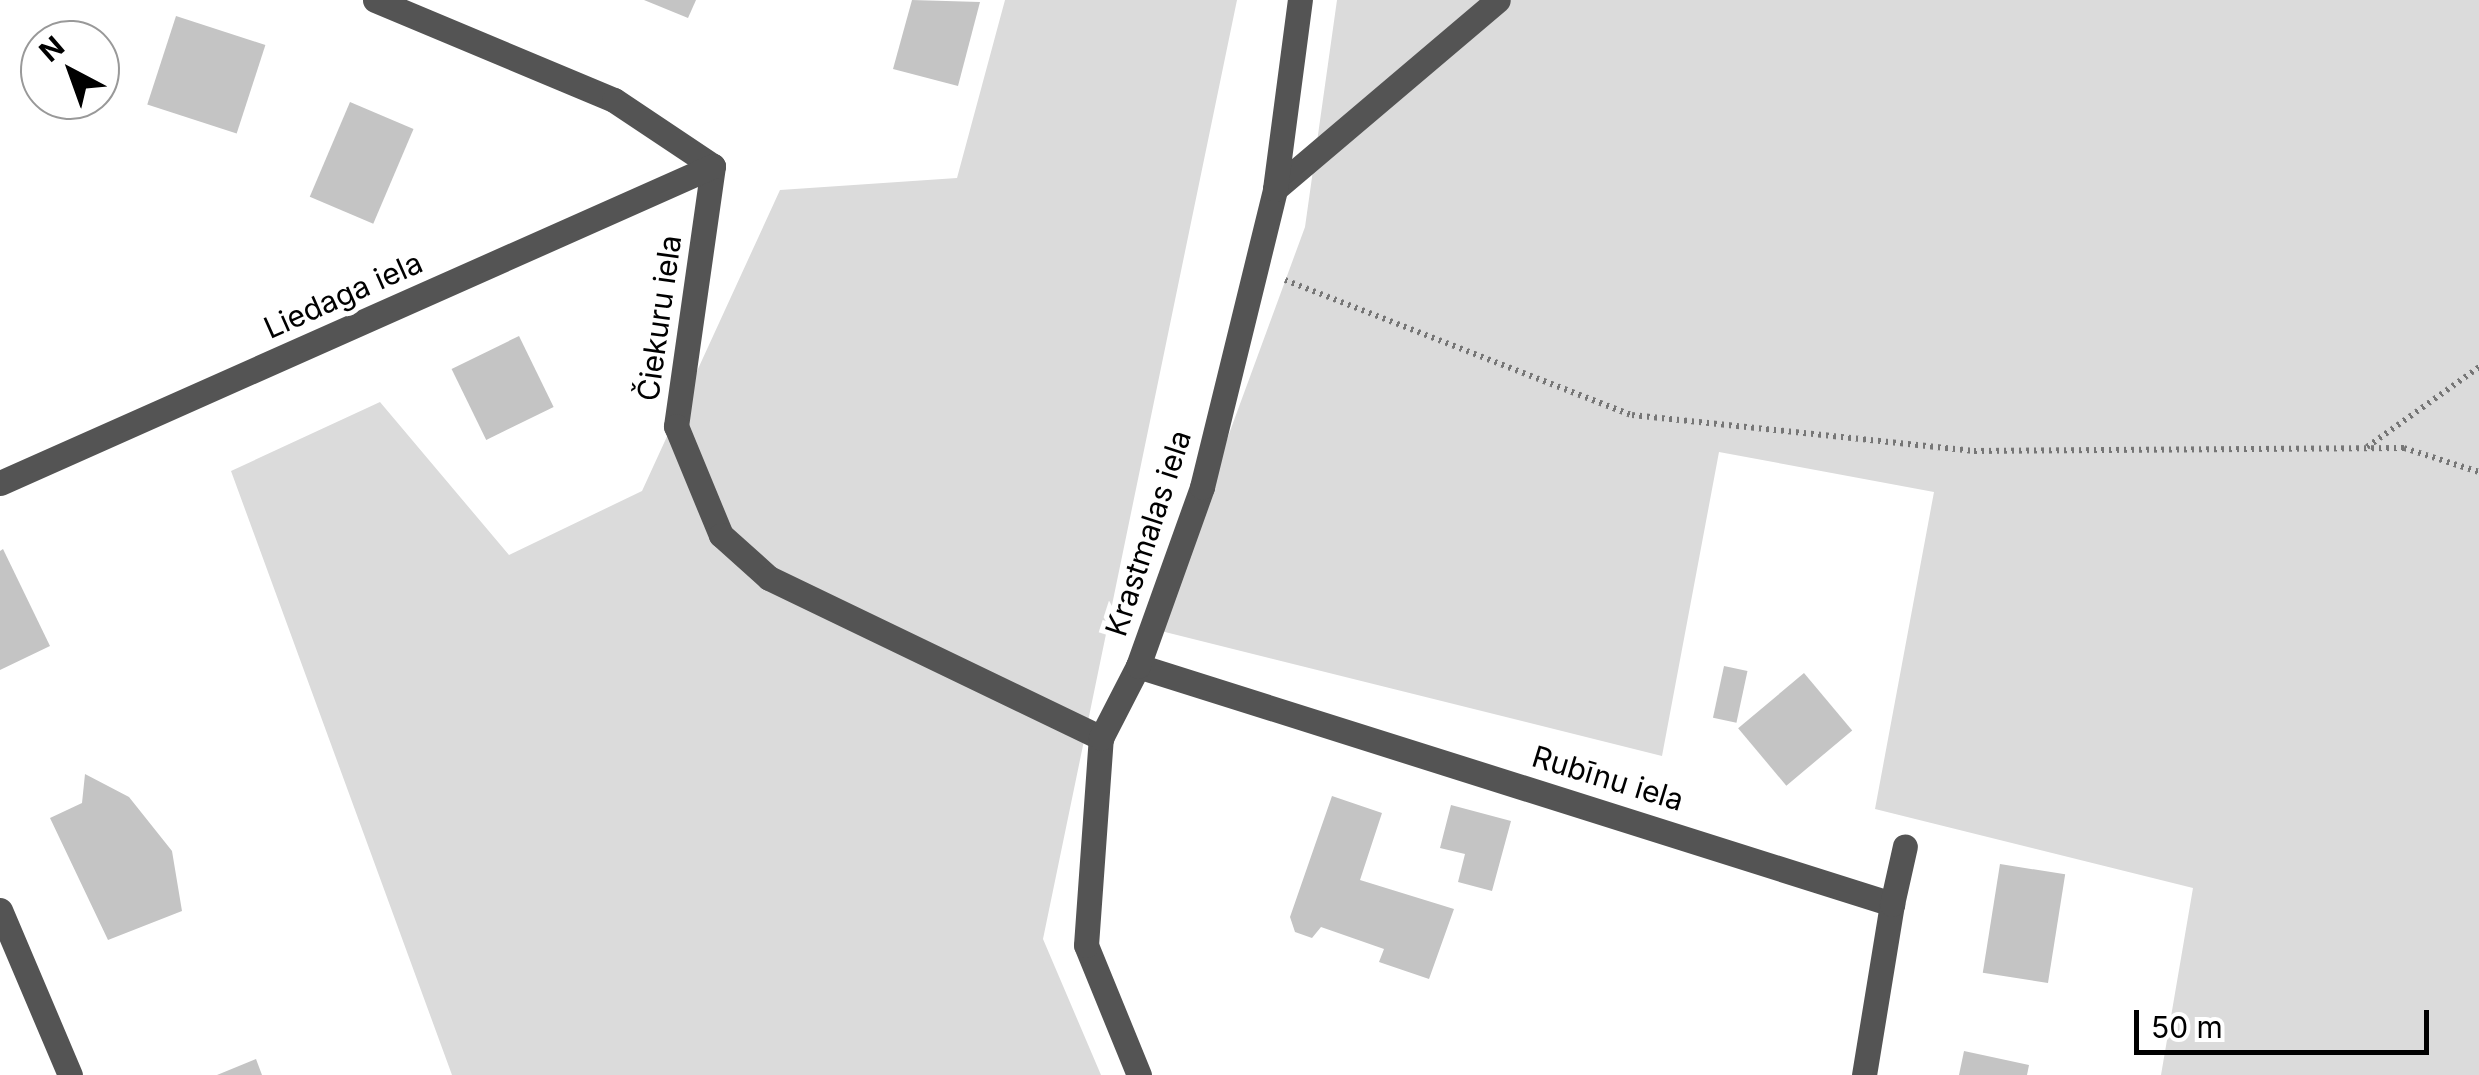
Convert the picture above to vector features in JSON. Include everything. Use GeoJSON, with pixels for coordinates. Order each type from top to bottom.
{"type":"FeatureCollection","features":[{"type":"Feature","properties":{"kind":"street"},"geometry":{"type":"LineString","coordinates":[[375,0],[614,100],[713,166]]}},
{"type":"Feature","properties":{"kind":"street","name":"Krastmalas iela"},"geometry":{"type":"LineString","coordinates":[[1139,1075],[1086,945],[1101,738],[1138,666],[1202,487],[1274,190],[1300,0]]}},
{"type":"Feature","properties":{"kind":"street"},"geometry":{"type":"LineString","coordinates":[[1274,190],[1498,0]]}},
{"type":"Feature","properties":{"kind":"street","name":"Liedaga iela"},"geometry":{"type":"LineString","coordinates":[[0,482],[713,166]]}},
{"type":"Feature","properties":{"kind":"street","name":"Čiekuru iela"},"geometry":{"type":"LineString","coordinates":[[713,166],[676,426],[721,535],[768,578],[1101,738]]}},
{"type":"Feature","properties":{"kind":"street","name":"Rubīnu iela"},"geometry":{"type":"LineString","coordinates":[[1138,666],[1892,904]]}},
{"type":"Feature","properties":{"kind":"street"},"geometry":{"type":"LineString","coordinates":[[1864,1075],[1905,846]]}},
{"type":"Feature","properties":{"kind":"street"},"geometry":{"type":"LineString","coordinates":[[0,910],[70,1075]]}},
{"type":"Feature","properties":{"kind":"path"},"geometry":{"type":"LineString","coordinates":[[1256,268],[1632,415],[1974,451],[2404,448],[2479,472]]}},
{"type":"Feature","properties":{"kind":"path"},"geometry":{"type":"LineString","coordinates":[[2366,448],[2479,367]]}},
{"type":"Feature","properties":{"kind":"shaded area"},"geometry":{"type":"Polygon","coordinates":[[[1005,0],[1237,0],[1043,939],[1101,1075],[452,1075],[231,471],[380,402],[509,555],[642,491],[780,190],[957,178],[1005,0]]]}},
{"type":"Feature","properties":{"kind":"shaded area"},"geometry":{"type":"Polygon","coordinates":[[[1337,0],[2479,0],[2479,1075],[2161,1075],[2193,888],[1875,809],[1934,492],[1719,452],[1662,756],[1157,630],[1305,227],[1337,0]]]}},
{"type":"Feature","properties":{"kind":"building"},"geometry":{"type":"Polygon","coordinates":[[[644,0],[696,0],[688,18],[644,0]]]}},
{"type":"Feature","properties":{"kind":"building"},"geometry":{"type":"Polygon","coordinates":[[[912,0],[980,2],[958,86],[893,69],[912,0]]]}},
{"type":"Feature","properties":{"kind":"building"},"geometry":{"type":"Polygon","coordinates":[[[176,16],[265,45],[237,133],[147,104],[176,16]]]}},
{"type":"Feature","properties":{"kind":"building"},"geometry":{"type":"Polygon","coordinates":[[[350,102],[414,129],[373,224],[310,197],[350,102]]]}},
{"type":"Feature","properties":{"kind":"building"},"geometry":{"type":"Polygon","coordinates":[[[519,336],[554,407],[486,440],[452,369],[519,336]]]}},
{"type":"Feature","properties":{"kind":"building"},"geometry":{"type":"Polygon","coordinates":[[[3,549],[50,646],[0,670],[0,551],[3,549]]]}},
{"type":"Feature","properties":{"kind":"building"},"geometry":{"type":"Polygon","coordinates":[[[1724,666],[1747,671],[1736,723],[1713,718],[1724,666]]]}},
{"type":"Feature","properties":{"kind":"building"},"geometry":{"type":"Polygon","coordinates":[[[1804,673],[1852,730],[1786,786],[1738,728],[1804,673]]]}},
{"type":"Feature","properties":{"kind":"building"},"geometry":{"type":"Polygon","coordinates":[[[85,774],[129,797],[172,851],[182,911],[108,940],[50,818],[82,803],[85,774]]]}},
{"type":"Feature","properties":{"kind":"building"},"geometry":{"type":"Polygon","coordinates":[[[1332,796],[1382,813],[1360,880],[1454,909],[1429,979],[1379,962],[1384,949],[1321,927],[1312,938],[1295,932],[1290,917],[1332,796]]]}},
{"type":"Feature","properties":{"kind":"building"},"geometry":{"type":"Polygon","coordinates":[[[1451,805],[1511,821],[1492,891],[1458,882],[1465,854],[1440,848],[1451,805]]]}},
{"type":"Feature","properties":{"kind":"building"},"geometry":{"type":"Polygon","coordinates":[[[2000,864],[2065,874],[2048,983],[1983,973],[2000,864]]]}},
{"type":"Feature","properties":{"kind":"building"},"geometry":{"type":"Polygon","coordinates":[[[1964,1051],[2029,1065],[2027,1075],[1959,1075],[1964,1051]]]}},
{"type":"Feature","properties":{"kind":"building"},"geometry":{"type":"Polygon","coordinates":[[[256,1059],[262,1075],[217,1075],[256,1059]]]}}]}
